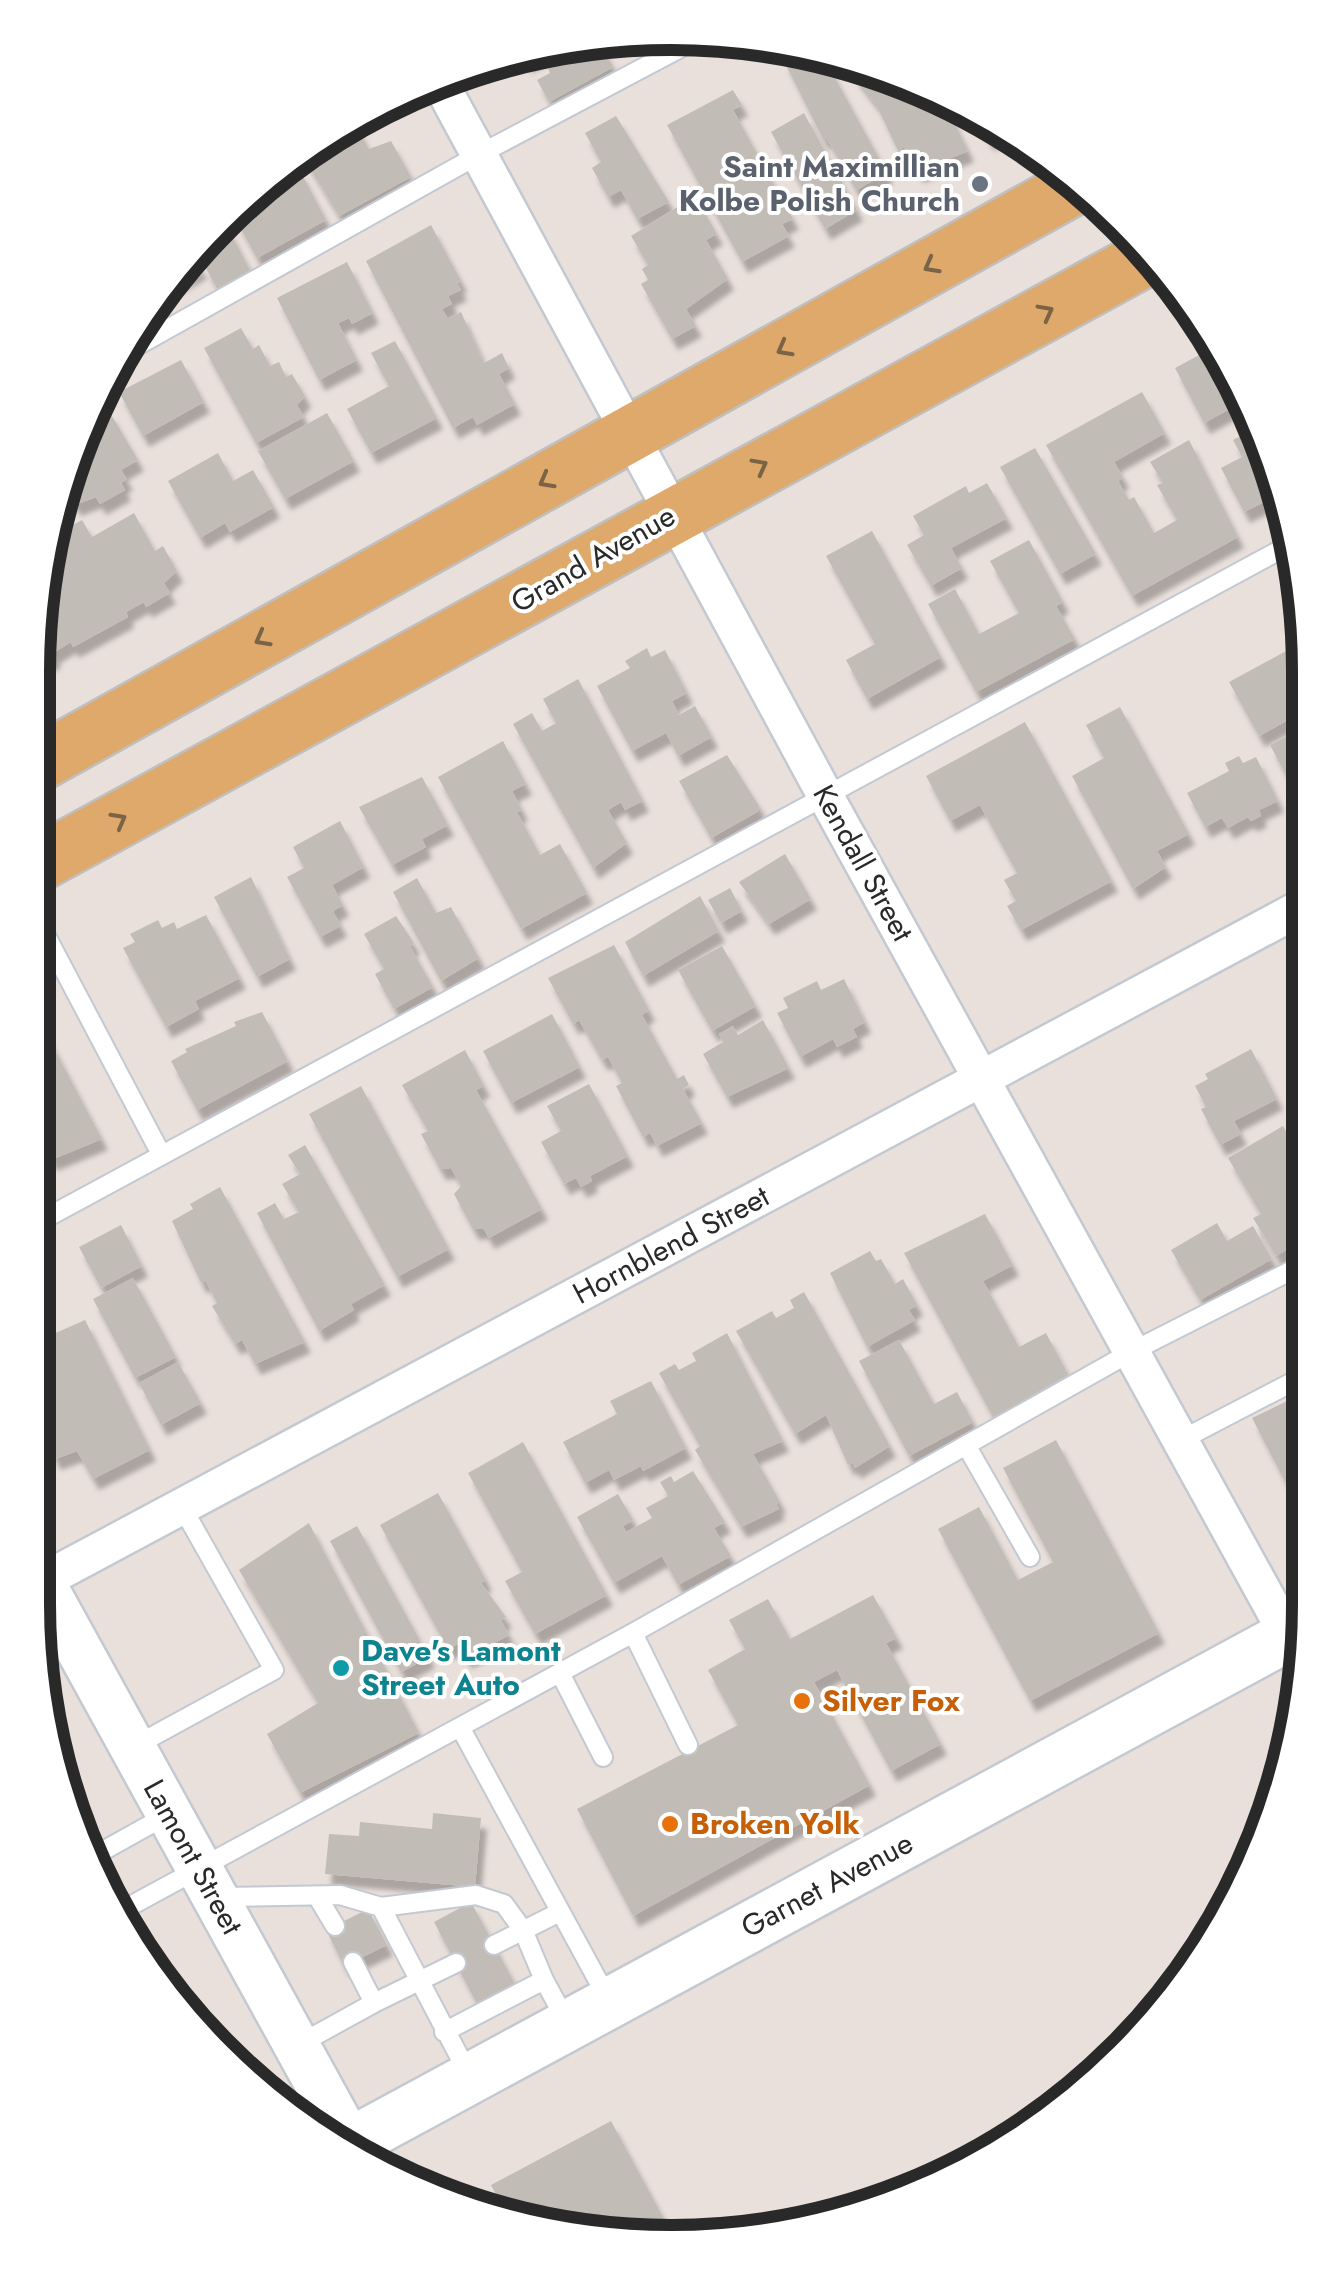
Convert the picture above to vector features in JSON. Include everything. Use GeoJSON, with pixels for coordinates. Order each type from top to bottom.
{"type":"FeatureCollection","features":[{"type":"Feature","properties":{"kind":"main road"},"geometry":{"type":"LineString","coordinates":[[50,757],[1065,192]]}},
{"type":"Feature","properties":{"kind":"main road","name":"Grand Avenue"},"geometry":{"type":"LineString","coordinates":[[50,857],[674,512],[1138,262]]}},
{"type":"Feature","properties":{"kind":"main road","name":"Garnet Avenue"},"geometry":{"type":"LineString","coordinates":[[358,2141],[1291,1634]]}},
{"type":"Feature","properties":{"kind":"street","name":"Kendall Street"},"geometry":{"type":"LineString","coordinates":[[445,92],[981,1080],[1181,1440],[1292,1620]]}},
{"type":"Feature","properties":{"kind":"street","name":"Hornblend Street"},"geometry":{"type":"LineString","coordinates":[[50,1571],[182,1507],[1292,913]]}},
{"type":"Feature","properties":{"kind":"street","name":"Lamont Street"},"geometry":{"type":"LineString","coordinates":[[50,1604],[342,2130]]}},
{"type":"Feature","properties":{"kind":"lane"},"geometry":{"type":"LineString","coordinates":[[145,342],[480,154],[676,50]]}},
{"type":"Feature","properties":{"kind":"lane"},"geometry":{"type":"LineString","coordinates":[[50,1216],[1280,550]]}},
{"type":"Feature","properties":{"kind":"lane"},"geometry":{"type":"LineString","coordinates":[[50,943],[161,1154]]}},
{"type":"Feature","properties":{"kind":"lane"},"geometry":{"type":"LineString","coordinates":[[129,1907],[207,1882],[460,1726],[1133,1352],[1292,1270]]}},
{"type":"Feature","properties":{"kind":"lane"},"geometry":{"type":"LineString","coordinates":[[1181,1440],[1292,1382]]}},
{"type":"Feature","properties":{"kind":"lane"},"geometry":{"type":"LineString","coordinates":[[966,1446],[1030,1558]]}},
{"type":"Feature","properties":{"kind":"lane"},"geometry":{"type":"LineString","coordinates":[[132,1748],[274,1670],[182,1507]]}},
{"type":"Feature","properties":{"kind":"lane"},"geometry":{"type":"LineString","coordinates":[[633,1633],[688,1746]]}},
{"type":"Feature","properties":{"kind":"lane"},"geometry":{"type":"LineString","coordinates":[[560,1673],[602,1757]]}},
{"type":"Feature","properties":{"kind":"lane"},"geometry":{"type":"LineString","coordinates":[[460,1726],[560,1912],[589,2014]]}},
{"type":"Feature","properties":{"kind":"lane"},"geometry":{"type":"LineString","coordinates":[[101,1852],[169,1814]]}},
{"type":"Feature","properties":{"kind":"lane"},"geometry":{"type":"LineString","coordinates":[[207,1882],[318,1896],[340,1895],[381,1908],[476,1896],[504,1904],[524,1930],[544,1980],[589,2014]]}},
{"type":"Feature","properties":{"kind":"lane"},"geometry":{"type":"LineString","coordinates":[[318,1896],[335,1926]]}},
{"type":"Feature","properties":{"kind":"lane"},"geometry":{"type":"LineString","coordinates":[[381,1908],[471,2078]]}},
{"type":"Feature","properties":{"kind":"lane"},"geometry":{"type":"LineString","coordinates":[[494,1945],[560,1912]]}},
{"type":"Feature","properties":{"kind":"lane"},"geometry":{"type":"LineString","coordinates":[[354,1962],[374,2003]]}},
{"type":"Feature","properties":{"kind":"lane"},"geometry":{"type":"LineString","coordinates":[[296,2046],[416,1980],[456,1963]]}},
{"type":"Feature","properties":{"kind":"lane"},"geometry":{"type":"LineString","coordinates":[[444,2032],[544,1980]]}},
{"type":"Feature","properties":{"kind":"building"},"geometry":{"type":"Polygon","coordinates":[[[606,53],[613,67],[549,102],[537,80],[550,73],[547,66],[606,53]]]}},
{"type":"Feature","properties":{"kind":"building"},"geometry":{"type":"Polygon","coordinates":[[[784,61],[831,71],[887,173],[856,190],[826,137],[823,139],[784,61]]]}},
{"type":"Feature","properties":{"kind":"building"},"geometry":{"type":"Polygon","coordinates":[[[856,79],[951,117],[968,151],[918,172],[904,147],[898,151],[876,104],[856,79]]]}},
{"type":"Feature","properties":{"kind":"building"},"geometry":{"type":"Polygon","coordinates":[[[733,90],[742,105],[733,110],[793,219],[782,224],[789,236],[742,262],[667,125],[733,90]]]}},
{"type":"Feature","properties":{"kind":"building"},"geometry":{"type":"Polygon","coordinates":[[[804,113],[857,210],[825,229],[771,132],[804,113]]]}},
{"type":"Feature","properties":{"kind":"building"},"geometry":{"type":"Polygon","coordinates":[[[616,116],[669,202],[637,219],[621,190],[608,197],[592,168],[601,162],[585,133],[616,116]]]}},
{"type":"Feature","properties":{"kind":"building"},"geometry":{"type":"Polygon","coordinates":[[[360,133],[369,149],[391,141],[411,177],[339,216],[309,167],[360,133]]]}},
{"type":"Feature","properties":{"kind":"building"},"geometry":{"type":"Polygon","coordinates":[[[301,173],[326,220],[257,258],[239,225],[301,173]]]}},
{"type":"Feature","properties":{"kind":"building"},"geometry":{"type":"Polygon","coordinates":[[[695,196],[717,234],[706,240],[728,279],[686,309],[696,326],[672,339],[641,284],[648,280],[642,269],[648,265],[631,236],[695,196]]]}},
{"type":"Feature","properties":{"kind":"building"},"geometry":{"type":"Polygon","coordinates":[[[431,225],[461,281],[457,283],[461,290],[448,296],[452,304],[442,309],[448,319],[461,312],[484,363],[502,353],[509,368],[499,374],[515,404],[477,425],[473,417],[453,428],[366,261],[431,225]]]}},
{"type":"Feature","properties":{"kind":"building"},"geometry":{"type":"Polygon","coordinates":[[[231,233],[251,272],[218,290],[204,265],[211,261],[209,257],[231,233]]]}},
{"type":"Feature","properties":{"kind":"building"},"geometry":{"type":"Polygon","coordinates":[[[347,262],[373,313],[352,324],[349,318],[338,323],[357,360],[319,380],[277,298],[347,262]]]}},
{"type":"Feature","properties":{"kind":"building"},"geometry":{"type":"Polygon","coordinates":[[[241,328],[253,349],[259,345],[270,366],[279,362],[286,377],[292,374],[305,396],[297,405],[304,417],[256,443],[204,348],[241,328]]]}},
{"type":"Feature","properties":{"kind":"building"},"geometry":{"type":"Polygon","coordinates":[[[395,341],[437,418],[371,453],[347,409],[389,386],[371,353],[395,341]]]}},
{"type":"Feature","properties":{"kind":"building"},"geometry":{"type":"Polygon","coordinates":[[[1204,352],[1233,407],[1204,423],[1175,368],[1204,352]]]}},
{"type":"Feature","properties":{"kind":"building"},"geometry":{"type":"Polygon","coordinates":[[[181,360],[204,402],[143,436],[119,392],[181,360]]]}},
{"type":"Feature","properties":{"kind":"building"},"geometry":{"type":"Polygon","coordinates":[[[1142,392],[1165,433],[1114,462],[1123,477],[1118,481],[1129,500],[1134,497],[1154,533],[1177,520],[1157,485],[1163,483],[1150,462],[1189,440],[1238,537],[1132,596],[1046,445],[1142,392]]]}},
{"type":"Feature","properties":{"kind":"building"},"geometry":{"type":"Polygon","coordinates":[[[107,412],[138,460],[121,470],[127,479],[121,483],[125,490],[100,504],[96,497],[75,505],[83,471],[107,412]]]}},
{"type":"Feature","properties":{"kind":"building"},"geometry":{"type":"Polygon","coordinates":[[[327,413],[354,461],[285,499],[258,451],[327,413]]]}},
{"type":"Feature","properties":{"kind":"building"},"geometry":{"type":"Polygon","coordinates":[[[1245,434],[1268,500],[1244,512],[1221,468],[1242,457],[1233,440],[1245,434]]]}},
{"type":"Feature","properties":{"kind":"building"},"geometry":{"type":"Polygon","coordinates":[[[1035,448],[1096,554],[1060,574],[1000,467],[1035,448]]]}},
{"type":"Feature","properties":{"kind":"building"},"geometry":{"type":"Polygon","coordinates":[[[218,453],[233,481],[253,470],[274,507],[230,532],[225,523],[200,538],[168,481],[218,453]]]}},
{"type":"Feature","properties":{"kind":"building"},"geometry":{"type":"Polygon","coordinates":[[[987,483],[1007,518],[951,548],[962,568],[931,586],[907,545],[924,535],[913,516],[966,486],[969,493],[987,483]]]}},
{"type":"Feature","properties":{"kind":"building"},"geometry":{"type":"Polygon","coordinates":[[[134,513],[155,551],[163,546],[177,571],[164,583],[170,593],[146,607],[144,602],[126,612],[128,617],[73,647],[71,642],[53,653],[55,657],[50,659],[55,590],[67,528],[82,520],[92,537],[134,513]]]}},
{"type":"Feature","properties":{"kind":"building"},"geometry":{"type":"Polygon","coordinates":[[[872,531],[941,657],[867,699],[846,660],[875,644],[826,556],[872,531]]]}},
{"type":"Feature","properties":{"kind":"building"},"geometry":{"type":"Polygon","coordinates":[[[1029,540],[1063,602],[1056,606],[1075,639],[976,692],[928,604],[955,589],[979,634],[1019,613],[990,561],[1029,540]]]}},
{"type":"Feature","properties":{"kind":"building"},"geometry":{"type":"Polygon","coordinates":[[[647,648],[651,657],[665,650],[687,693],[672,701],[679,715],[695,706],[712,737],[678,756],[666,733],[632,751],[597,686],[630,668],[625,661],[647,648]]]}},
{"type":"Feature","properties":{"kind":"building"},"geometry":{"type":"Polygon","coordinates":[[[1291,648],[1292,718],[1259,736],[1229,682],[1291,648]]]}},
{"type":"Feature","properties":{"kind":"building"},"geometry":{"type":"Polygon","coordinates":[[[578,679],[643,801],[625,810],[621,802],[608,810],[627,843],[593,868],[513,724],[532,713],[542,731],[556,723],[543,699],[578,679]]]}},
{"type":"Feature","properties":{"kind":"building"},"geometry":{"type":"Polygon","coordinates":[[[1120,707],[1189,834],[1157,851],[1166,867],[1133,889],[1072,776],[1104,758],[1086,725],[1120,707]]]}},
{"type":"Feature","properties":{"kind":"building"},"geometry":{"type":"Polygon","coordinates":[[[1025,722],[1112,881],[1021,930],[1007,906],[1016,901],[1004,880],[1017,873],[980,805],[950,821],[926,776],[1025,722]]]}},
{"type":"Feature","properties":{"kind":"building"},"geometry":{"type":"Polygon","coordinates":[[[1292,733],[1292,786],[1270,745],[1292,733]]]}},
{"type":"Feature","properties":{"kind":"building"},"geometry":{"type":"Polygon","coordinates":[[[503,741],[526,784],[512,791],[522,810],[517,812],[540,855],[560,844],[587,893],[521,929],[438,777],[503,741]]]}},
{"type":"Feature","properties":{"kind":"building"},"geometry":{"type":"Polygon","coordinates":[[[727,755],[759,806],[757,812],[711,838],[679,781],[727,755]]]}},
{"type":"Feature","properties":{"kind":"building"},"geometry":{"type":"Polygon","coordinates":[[[1239,756],[1243,763],[1256,757],[1278,801],[1259,810],[1261,816],[1251,821],[1248,817],[1228,828],[1222,818],[1205,827],[1187,793],[1229,771],[1225,763],[1239,756]]]}},
{"type":"Feature","properties":{"kind":"building"},"geometry":{"type":"Polygon","coordinates":[[[422,777],[448,825],[422,839],[426,847],[392,865],[359,807],[422,777]]]}},
{"type":"Feature","properties":{"kind":"building"},"geometry":{"type":"Polygon","coordinates":[[[340,821],[364,867],[332,885],[343,905],[333,911],[341,926],[320,937],[287,877],[304,868],[293,847],[340,821]]]}},
{"type":"Feature","properties":{"kind":"building"},"geometry":{"type":"Polygon","coordinates":[[[785,854],[811,899],[769,924],[739,882],[785,854]]]}},
{"type":"Feature","properties":{"kind":"building"},"geometry":{"type":"Polygon","coordinates":[[[251,877],[290,959],[257,977],[214,897],[251,877]]]}},
{"type":"Feature","properties":{"kind":"building"},"geometry":{"type":"Polygon","coordinates":[[[417,878],[436,913],[451,907],[479,958],[441,981],[393,892],[417,878]]]}},
{"type":"Feature","properties":{"kind":"building"},"geometry":{"type":"Polygon","coordinates":[[[730,888],[742,911],[721,923],[708,900],[730,888]]]}},
{"type":"Feature","properties":{"kind":"building"},"geometry":{"type":"Polygon","coordinates":[[[700,896],[719,931],[643,976],[625,942],[700,896]]]}},
{"type":"Feature","properties":{"kind":"building"},"geometry":{"type":"Polygon","coordinates":[[[206,915],[240,978],[195,1001],[199,1009],[166,1027],[123,948],[135,942],[130,934],[158,920],[162,928],[174,922],[177,929],[206,915]]]}},
{"type":"Feature","properties":{"kind":"building"},"geometry":{"type":"Polygon","coordinates":[[[396,916],[414,943],[410,946],[433,987],[394,1009],[375,974],[384,969],[364,934],[396,916]]]}},
{"type":"Feature","properties":{"kind":"building"},"geometry":{"type":"Polygon","coordinates":[[[614,945],[649,1010],[642,1015],[677,1079],[684,1075],[689,1085],[683,1089],[702,1123],[657,1146],[650,1133],[643,1137],[616,1086],[622,1083],[608,1057],[602,1060],[579,1020],[573,1024],[548,978],[614,945]]]}},
{"type":"Feature","properties":{"kind":"building"},"geometry":{"type":"Polygon","coordinates":[[[722,946],[756,1006],[712,1031],[678,970],[722,946]]]}},
{"type":"Feature","properties":{"kind":"building"},"geometry":{"type":"Polygon","coordinates":[[[844,979],[865,1022],[853,1029],[857,1037],[837,1047],[833,1039],[800,1057],[777,1013],[788,1008],[783,998],[817,981],[821,990],[844,979]]]}},
{"type":"Feature","properties":{"kind":"building"},"geometry":{"type":"Polygon","coordinates":[[[262,1012],[288,1061],[197,1110],[171,1061],[187,1052],[185,1049],[236,1026],[234,1022],[262,1012]]]}},
{"type":"Feature","properties":{"kind":"building"},"geometry":{"type":"Polygon","coordinates":[[[552,1014],[580,1067],[511,1103],[483,1051],[552,1014]]]}},
{"type":"Feature","properties":{"kind":"building"},"geometry":{"type":"Polygon","coordinates":[[[763,1020],[789,1068],[727,1097],[703,1054],[723,1042],[719,1034],[733,1026],[738,1035],[763,1020]]]}},
{"type":"Feature","properties":{"kind":"building"},"geometry":{"type":"Polygon","coordinates":[[[50,1041],[102,1139],[50,1158],[50,1041]]]}},
{"type":"Feature","properties":{"kind":"building"},"geometry":{"type":"Polygon","coordinates":[[[1251,1049],[1277,1099],[1234,1121],[1241,1134],[1220,1145],[1201,1109],[1206,1107],[1195,1086],[1208,1079],[1205,1074],[1251,1049]]]}},
{"type":"Feature","properties":{"kind":"building"},"geometry":{"type":"Polygon","coordinates":[[[465,1050],[484,1086],[476,1090],[542,1209],[489,1238],[483,1228],[473,1229],[454,1194],[461,1186],[451,1168],[440,1169],[421,1134],[428,1131],[402,1085],[465,1050]]]}},
{"type":"Feature","properties":{"kind":"building"},"geometry":{"type":"Polygon","coordinates":[[[589,1084],[628,1156],[590,1176],[592,1181],[581,1187],[576,1178],[564,1184],[541,1142],[561,1131],[547,1106],[589,1084]]]}},
{"type":"Feature","properties":{"kind":"building"},"geometry":{"type":"Polygon","coordinates":[[[361,1086],[449,1249],[397,1277],[309,1114],[361,1086]]]}},
{"type":"Feature","properties":{"kind":"building"},"geometry":{"type":"Polygon","coordinates":[[[1283,1126],[1292,1141],[1292,1246],[1276,1256],[1253,1218],[1261,1214],[1228,1158],[1283,1126]]]}},
{"type":"Feature","properties":{"kind":"building"},"geometry":{"type":"Polygon","coordinates":[[[305,1145],[385,1285],[351,1304],[354,1310],[319,1331],[257,1213],[275,1203],[284,1219],[299,1212],[282,1184],[300,1174],[288,1155],[305,1145]]]}},
{"type":"Feature","properties":{"kind":"building"},"geometry":{"type":"Polygon","coordinates":[[[220,1187],[305,1342],[255,1364],[242,1340],[235,1344],[212,1306],[217,1303],[205,1280],[201,1283],[172,1221],[193,1209],[190,1204],[220,1187]]]}},
{"type":"Feature","properties":{"kind":"building"},"geometry":{"type":"Polygon","coordinates":[[[985,1214],[1013,1265],[983,1281],[1019,1347],[1046,1333],[1069,1376],[993,1417],[904,1253],[985,1214]]]}},
{"type":"Feature","properties":{"kind":"building"},"geometry":{"type":"Polygon","coordinates":[[[1217,1223],[1227,1241],[1253,1226],[1272,1259],[1200,1300],[1171,1250],[1217,1223]]]}},
{"type":"Feature","properties":{"kind":"building"},"geometry":{"type":"Polygon","coordinates":[[[121,1225],[142,1266],[101,1288],[79,1247],[121,1225]]]}},
{"type":"Feature","properties":{"kind":"building"},"geometry":{"type":"Polygon","coordinates":[[[870,1251],[876,1261],[881,1259],[895,1284],[903,1279],[917,1305],[909,1310],[915,1320],[867,1347],[830,1273],[870,1251]]]}},
{"type":"Feature","properties":{"kind":"building"},"geometry":{"type":"Polygon","coordinates":[[[133,1278],[176,1357],[135,1378],[93,1299],[133,1278]]]}},
{"type":"Feature","properties":{"kind":"building"},"geometry":{"type":"Polygon","coordinates":[[[804,1292],[890,1446],[855,1468],[852,1462],[848,1465],[826,1415],[795,1434],[736,1331],[772,1311],[776,1318],[794,1308],[790,1300],[804,1292]]]}},
{"type":"Feature","properties":{"kind":"building"},"geometry":{"type":"Polygon","coordinates":[[[85,1320],[150,1450],[93,1479],[77,1451],[55,1459],[50,1449],[50,1335],[85,1320]]]}},
{"type":"Feature","properties":{"kind":"building"},"geometry":{"type":"Polygon","coordinates":[[[727,1333],[783,1441],[753,1454],[780,1502],[776,1504],[779,1509],[741,1527],[695,1450],[700,1446],[659,1373],[675,1364],[679,1370],[696,1361],[692,1353],[727,1333]]]}},
{"type":"Feature","properties":{"kind":"building"},"geometry":{"type":"Polygon","coordinates":[[[899,1340],[934,1404],[957,1392],[973,1422],[909,1456],[859,1361],[899,1340]]]}},
{"type":"Feature","properties":{"kind":"building"},"geometry":{"type":"Polygon","coordinates":[[[178,1362],[201,1403],[161,1425],[139,1383],[178,1362]]]}},
{"type":"Feature","properties":{"kind":"building"},"geometry":{"type":"Polygon","coordinates":[[[651,1381],[686,1448],[643,1471],[641,1466],[614,1480],[609,1470],[585,1483],[563,1442],[617,1414],[610,1401],[651,1381]]]}},
{"type":"Feature","properties":{"kind":"building"},"geometry":{"type":"Polygon","coordinates":[[[1292,1399],[1292,1495],[1252,1418],[1292,1399]]]}},
{"type":"Feature","properties":{"kind":"building"},"geometry":{"type":"Polygon","coordinates":[[[1056,1440],[1159,1633],[1030,1701],[938,1529],[979,1507],[1018,1580],[1053,1562],[1003,1468],[1056,1440]]]}},
{"type":"Feature","properties":{"kind":"building"},"geometry":{"type":"Polygon","coordinates":[[[523,1442],[607,1595],[535,1634],[505,1581],[522,1572],[468,1473],[523,1442]]]}},
{"type":"Feature","properties":{"kind":"building"},"geometry":{"type":"Polygon","coordinates":[[[693,1471],[725,1522],[714,1528],[731,1556],[678,1585],[662,1556],[614,1583],[577,1517],[618,1494],[633,1520],[623,1526],[626,1532],[652,1518],[646,1508],[668,1496],[660,1482],[671,1476],[674,1482],[693,1471]]]}},
{"type":"Feature","properties":{"kind":"building"},"geometry":{"type":"Polygon","coordinates":[[[438,1493],[486,1580],[481,1583],[506,1617],[501,1620],[509,1635],[466,1658],[458,1644],[448,1649],[380,1525],[438,1493]]]}},
{"type":"Feature","properties":{"kind":"building","name":"Dave's Lamont Street Auto"},"geometry":{"type":"Polygon","coordinates":[[[309,1523],[419,1733],[300,1793],[267,1734],[318,1703],[239,1570],[309,1523]]]}},
{"type":"Feature","properties":{"kind":"building"},"geometry":{"type":"Polygon","coordinates":[[[357,1526],[429,1657],[401,1672],[330,1541],[357,1526]]]}},
{"type":"Feature","properties":{"kind":"building"},"geometry":{"type":"Polygon","coordinates":[[[873,1595],[897,1638],[886,1643],[941,1744],[891,1771],[837,1670],[814,1682],[870,1785],[633,1916],[577,1809],[738,1725],[708,1670],[745,1649],[729,1620],[768,1599],[790,1639],[873,1595]]]}},
{"type":"Feature","properties":{"kind":"building"},"geometry":{"type":"Polygon","coordinates":[[[433,1813],[481,1818],[475,1887],[325,1874],[329,1834],[359,1836],[360,1822],[432,1829],[433,1813]]]}},
{"type":"Feature","properties":{"kind":"building"},"geometry":{"type":"Polygon","coordinates":[[[471,1902],[515,1984],[477,2004],[434,1922],[471,1902]]]}},
{"type":"Feature","properties":{"kind":"building"},"geometry":{"type":"Polygon","coordinates":[[[368,1909],[387,1945],[344,1966],[326,1930],[368,1909]]]}},
{"type":"Feature","properties":{"kind":"building"},"geometry":{"type":"Polygon","coordinates":[[[611,2121],[667,2225],[590,2220],[510,2204],[499,2201],[491,2185],[611,2121]]]}},
{"type":"Feature","properties":{"kind":"place","name":"Saint Maximillian Kolbe Polish Church"},"geometry":{"type":"Point","coordinates":[980,184]}},
{"type":"Feature","properties":{"kind":"place","name":"Dave's Lamont Street Auto"},"geometry":{"type":"Point","coordinates":[341,1668]}},
{"type":"Feature","properties":{"kind":"place","name":"Silver Fox"},"geometry":{"type":"Point","coordinates":[802,1701]}},
{"type":"Feature","properties":{"kind":"place","name":"Broken Yolk"},"geometry":{"type":"Point","coordinates":[670,1824]}}]}
